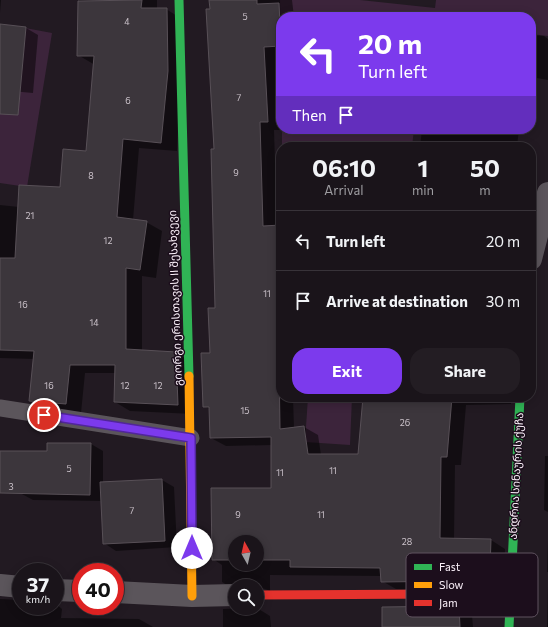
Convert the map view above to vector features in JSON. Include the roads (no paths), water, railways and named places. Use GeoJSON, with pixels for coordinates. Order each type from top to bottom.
{"type":"FeatureCollection","features":[{"type":"Feature","properties":{"kind":"street","name":"გიორგი ერისთავის II შესახვევი"},"geometry":{"type":"LineString","coordinates":[[179,0],[191,438],[192,596]]}},
{"type":"Feature","properties":{"kind":"street"},"geometry":{"type":"LineString","coordinates":[[536,240],[548,193]]}},
{"type":"Feature","properties":{"kind":"street","name":"ანდრია სინაურის ქუჩა"},"geometry":{"type":"LineString","coordinates":[[513,553],[520,402]]}},
{"type":"Feature","properties":{"kind":"street"},"geometry":{"type":"LineString","coordinates":[[0,585],[12,586]]}},
{"type":"Feature","properties":{"kind":"street"},"geometry":{"type":"LineString","coordinates":[[124,592],[192,596],[228,595]]}},
{"type":"Feature","properties":{"kind":"street"},"geometry":{"type":"LineString","coordinates":[[264,595],[406,594]]}},
{"type":"Feature","properties":{"kind":"street","name":"ანდრია სინაურის ქუჩა"},"geometry":{"type":"LineString","coordinates":[[509,627],[510,617]]}},
{"type":"Feature","properties":{"kind":"lane"},"geometry":{"type":"LineString","coordinates":[[0,408],[191,438]]}}]}
